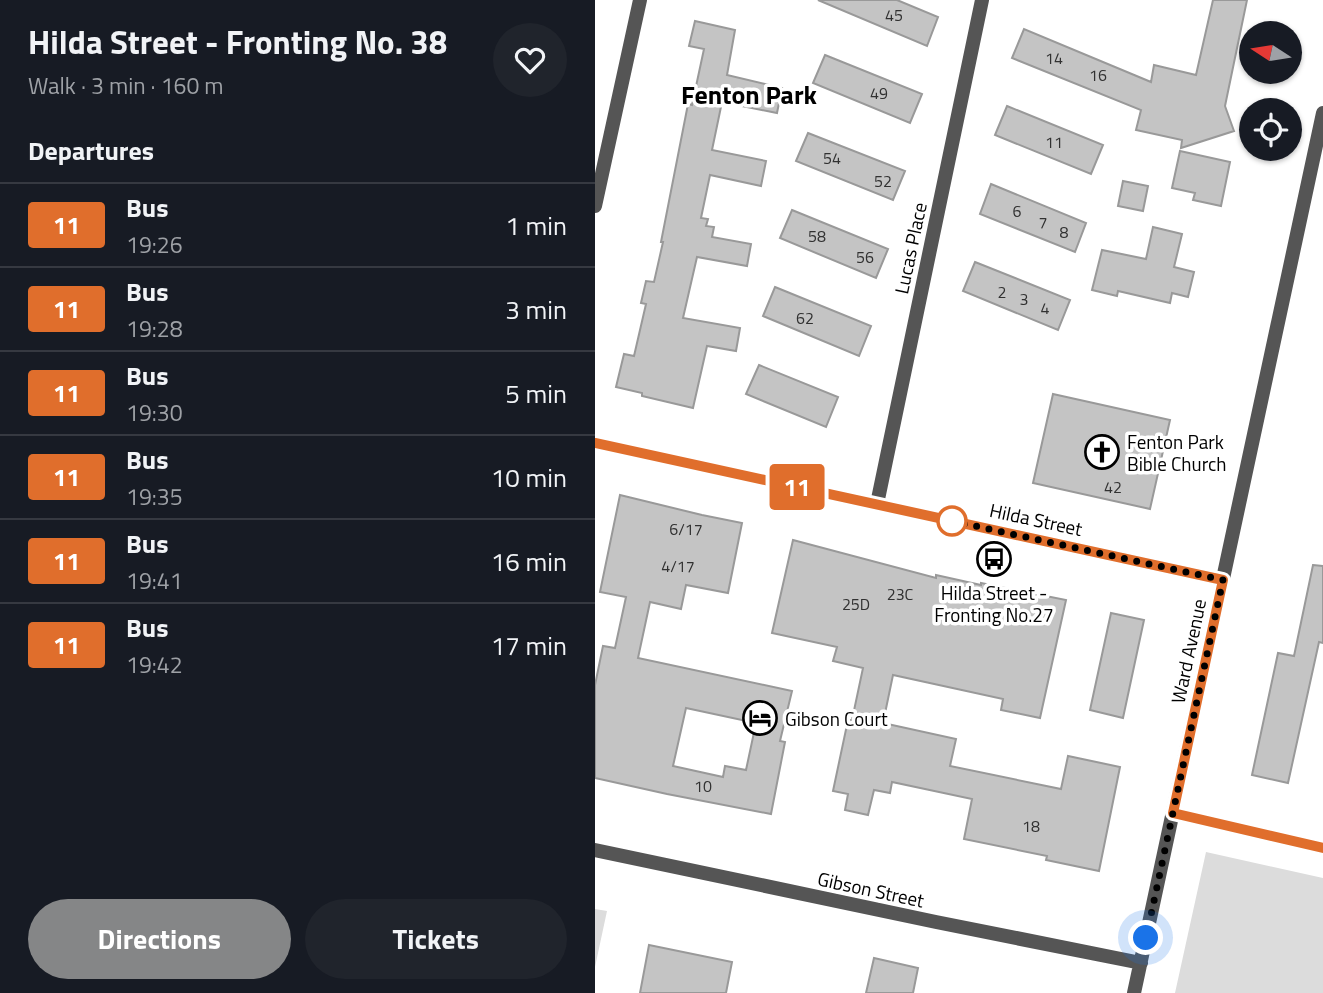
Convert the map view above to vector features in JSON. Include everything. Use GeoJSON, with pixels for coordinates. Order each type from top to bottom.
{"type":"FeatureCollection","features":[{"type":"Feature","properties":{"kind":"street"},"geometry":{"type":"LineString","coordinates":[[595,206],[640,0]]}},
{"type":"Feature","properties":{"kind":"street","name":"Lucas Place"},"geometry":{"type":"LineString","coordinates":[[877,504],[982,0]]}},
{"type":"Feature","properties":{"kind":"street","name":"Ward Avenue"},"geometry":{"type":"LineString","coordinates":[[1134,993],[1323,113]]}},
{"type":"Feature","properties":{"kind":"street","name":"Hilda Street"},"geometry":{"type":"LineString","coordinates":[[595,443],[1223,580]]}},
{"type":"Feature","properties":{"kind":"street"},"geometry":{"type":"LineString","coordinates":[[1173,813],[1323,848]]}},
{"type":"Feature","properties":{"kind":"street","name":"Gibson Street"},"geometry":{"type":"LineString","coordinates":[[595,850],[1141,963]]}},
{"type":"Feature","properties":{"kind":"shaded area"},"geometry":{"type":"Polygon","coordinates":[[[1206,852],[1323,878],[1323,993],[1175,993],[1206,852]]]}},
{"type":"Feature","properties":{"kind":"shaded area"},"geometry":{"type":"Polygon","coordinates":[[[595,909],[607,911],[595,967],[595,909]]]}},
{"type":"Feature","properties":{"kind":"building"},"geometry":{"type":"Polygon","coordinates":[[[818,0],[897,0],[938,17],[927,46],[818,0]]]}},
{"type":"Feature","properties":{"kind":"building"},"geometry":{"type":"Polygon","coordinates":[[[1213,0],[1247,0],[1243,21],[1239,21],[1239,39],[1225,106],[1234,131],[1181,148],[1182,140],[1136,130],[1141,110],[1012,58],[1024,29],[1151,82],[1154,65],[1196,75],[1213,0]]]}},
{"type":"Feature","properties":{"kind":"building"},"geometry":{"type":"Polygon","coordinates":[[[695,21],[735,30],[727,75],[782,88],[777,113],[722,102],[712,150],[766,161],[761,186],[710,175],[701,218],[708,219],[706,226],[714,227],[712,237],[751,244],[747,266],[697,257],[683,318],[740,328],[736,351],[707,346],[693,408],[616,387],[624,354],[634,356],[646,304],[641,303],[646,281],[654,282],[663,242],[688,104],[692,105],[704,49],[689,46],[695,21]]]}},
{"type":"Feature","properties":{"kind":"building"},"geometry":{"type":"Polygon","coordinates":[[[825,55],[922,94],[910,123],[813,83],[825,55]]]}},
{"type":"Feature","properties":{"kind":"building"},"geometry":{"type":"Polygon","coordinates":[[[1007,106],[1103,145],[1091,174],[995,135],[1007,106]]]}},
{"type":"Feature","properties":{"kind":"building"},"geometry":{"type":"Polygon","coordinates":[[[808,133],[905,171],[893,200],[796,161],[808,133]]]}},
{"type":"Feature","properties":{"kind":"building"},"geometry":{"type":"Polygon","coordinates":[[[1180,151],[1230,162],[1221,206],[1193,200],[1195,193],[1172,188],[1180,151]]]}},
{"type":"Feature","properties":{"kind":"building"},"geometry":{"type":"Polygon","coordinates":[[[1123,181],[1148,186],[1143,211],[1118,206],[1123,181]]]}},
{"type":"Feature","properties":{"kind":"building"},"geometry":{"type":"Polygon","coordinates":[[[991,184],[1086,223],[1075,252],[980,214],[991,184]]]}},
{"type":"Feature","properties":{"kind":"building"},"geometry":{"type":"Polygon","coordinates":[[[792,210],[888,249],[876,278],[780,238],[792,210]]]}},
{"type":"Feature","properties":{"kind":"building"},"geometry":{"type":"Polygon","coordinates":[[[1153,227],[1182,234],[1174,267],[1194,272],[1188,297],[1172,293],[1170,303],[1118,291],[1117,296],[1092,290],[1102,250],[1146,259],[1153,227]]]}},
{"type":"Feature","properties":{"kind":"building"},"geometry":{"type":"Polygon","coordinates":[[[975,262],[1070,300],[1058,330],[963,291],[975,262]]]}},
{"type":"Feature","properties":{"kind":"building"},"geometry":{"type":"Polygon","coordinates":[[[775,287],[871,326],[859,356],[763,316],[775,287]]]}},
{"type":"Feature","properties":{"kind":"building"},"geometry":{"type":"Polygon","coordinates":[[[759,365],[838,397],[826,427],[746,394],[759,365]]]}},
{"type":"Feature","properties":{"kind":"building","name":"Fenton Park Bible Church"},"geometry":{"type":"Polygon","coordinates":[[[1053,394],[1170,420],[1150,509],[1033,483],[1053,394]]]}},
{"type":"Feature","properties":{"kind":"building"},"geometry":{"type":"Polygon","coordinates":[[[620,495],[742,523],[728,593],[686,585],[681,609],[650,602],[638,658],[792,691],[780,741],[785,742],[771,814],[595,778],[595,685],[603,646],[615,648],[626,597],[600,592],[620,495]],[[686,708],[673,766],[723,777],[725,766],[746,770],[756,723],[686,708]]]}},
{"type":"Feature","properties":{"kind":"building"},"geometry":{"type":"Polygon","coordinates":[[[793,540],[936,578],[936,575],[1066,600],[1040,718],[1001,710],[1003,699],[893,675],[883,723],[956,739],[950,766],[1061,789],[1068,756],[1120,767],[1099,871],[1046,860],[1047,856],[964,839],[972,799],[892,782],[890,793],[874,790],[868,815],[845,810],[848,794],[833,791],[848,720],[852,720],[863,668],[833,661],[837,647],[772,633],[793,540]]]}},
{"type":"Feature","properties":{"kind":"building"},"geometry":{"type":"Polygon","coordinates":[[[1313,565],[1323,566],[1323,643],[1319,642],[1288,783],[1252,775],[1278,653],[1294,656],[1313,565]]]}},
{"type":"Feature","properties":{"kind":"building"},"geometry":{"type":"Polygon","coordinates":[[[1111,613],[1144,620],[1123,718],[1090,710],[1111,613]]]}},
{"type":"Feature","properties":{"kind":"building"},"geometry":{"type":"Polygon","coordinates":[[[649,945],[732,962],[726,993],[640,993],[649,945]]]}},
{"type":"Feature","properties":{"kind":"building"},"geometry":{"type":"Polygon","coordinates":[[[874,958],[918,968],[913,993],[866,993],[874,958]]]}},
{"type":"Feature","properties":{"kind":"bus line","name":"11"},"geometry":{"type":"LineString","coordinates":[[595,443],[1223,580],[1173,813],[1323,848]]}},
{"type":"Feature","properties":{"kind":"place","name":"Fenton Park Bible Church"},"geometry":{"type":"Point","coordinates":[1102,452]}},
{"type":"Feature","properties":{"kind":"place","name":"Hilda Street - Fronting No.27"},"geometry":{"type":"Point","coordinates":[994,559]}},
{"type":"Feature","properties":{"kind":"place","name":"Gibson Court"},"geometry":{"type":"Point","coordinates":[760,718]}},
{"type":"Feature","properties":{"kind":"district","name":"Fenton Park"},"geometry":{"type":"Point","coordinates":[749,94]}},
{"type":"Feature","properties":{"kind":"route"},"geometry":{"type":"LineString","coordinates":[[952,521],[1223,580],[1146,938]]}}]}
